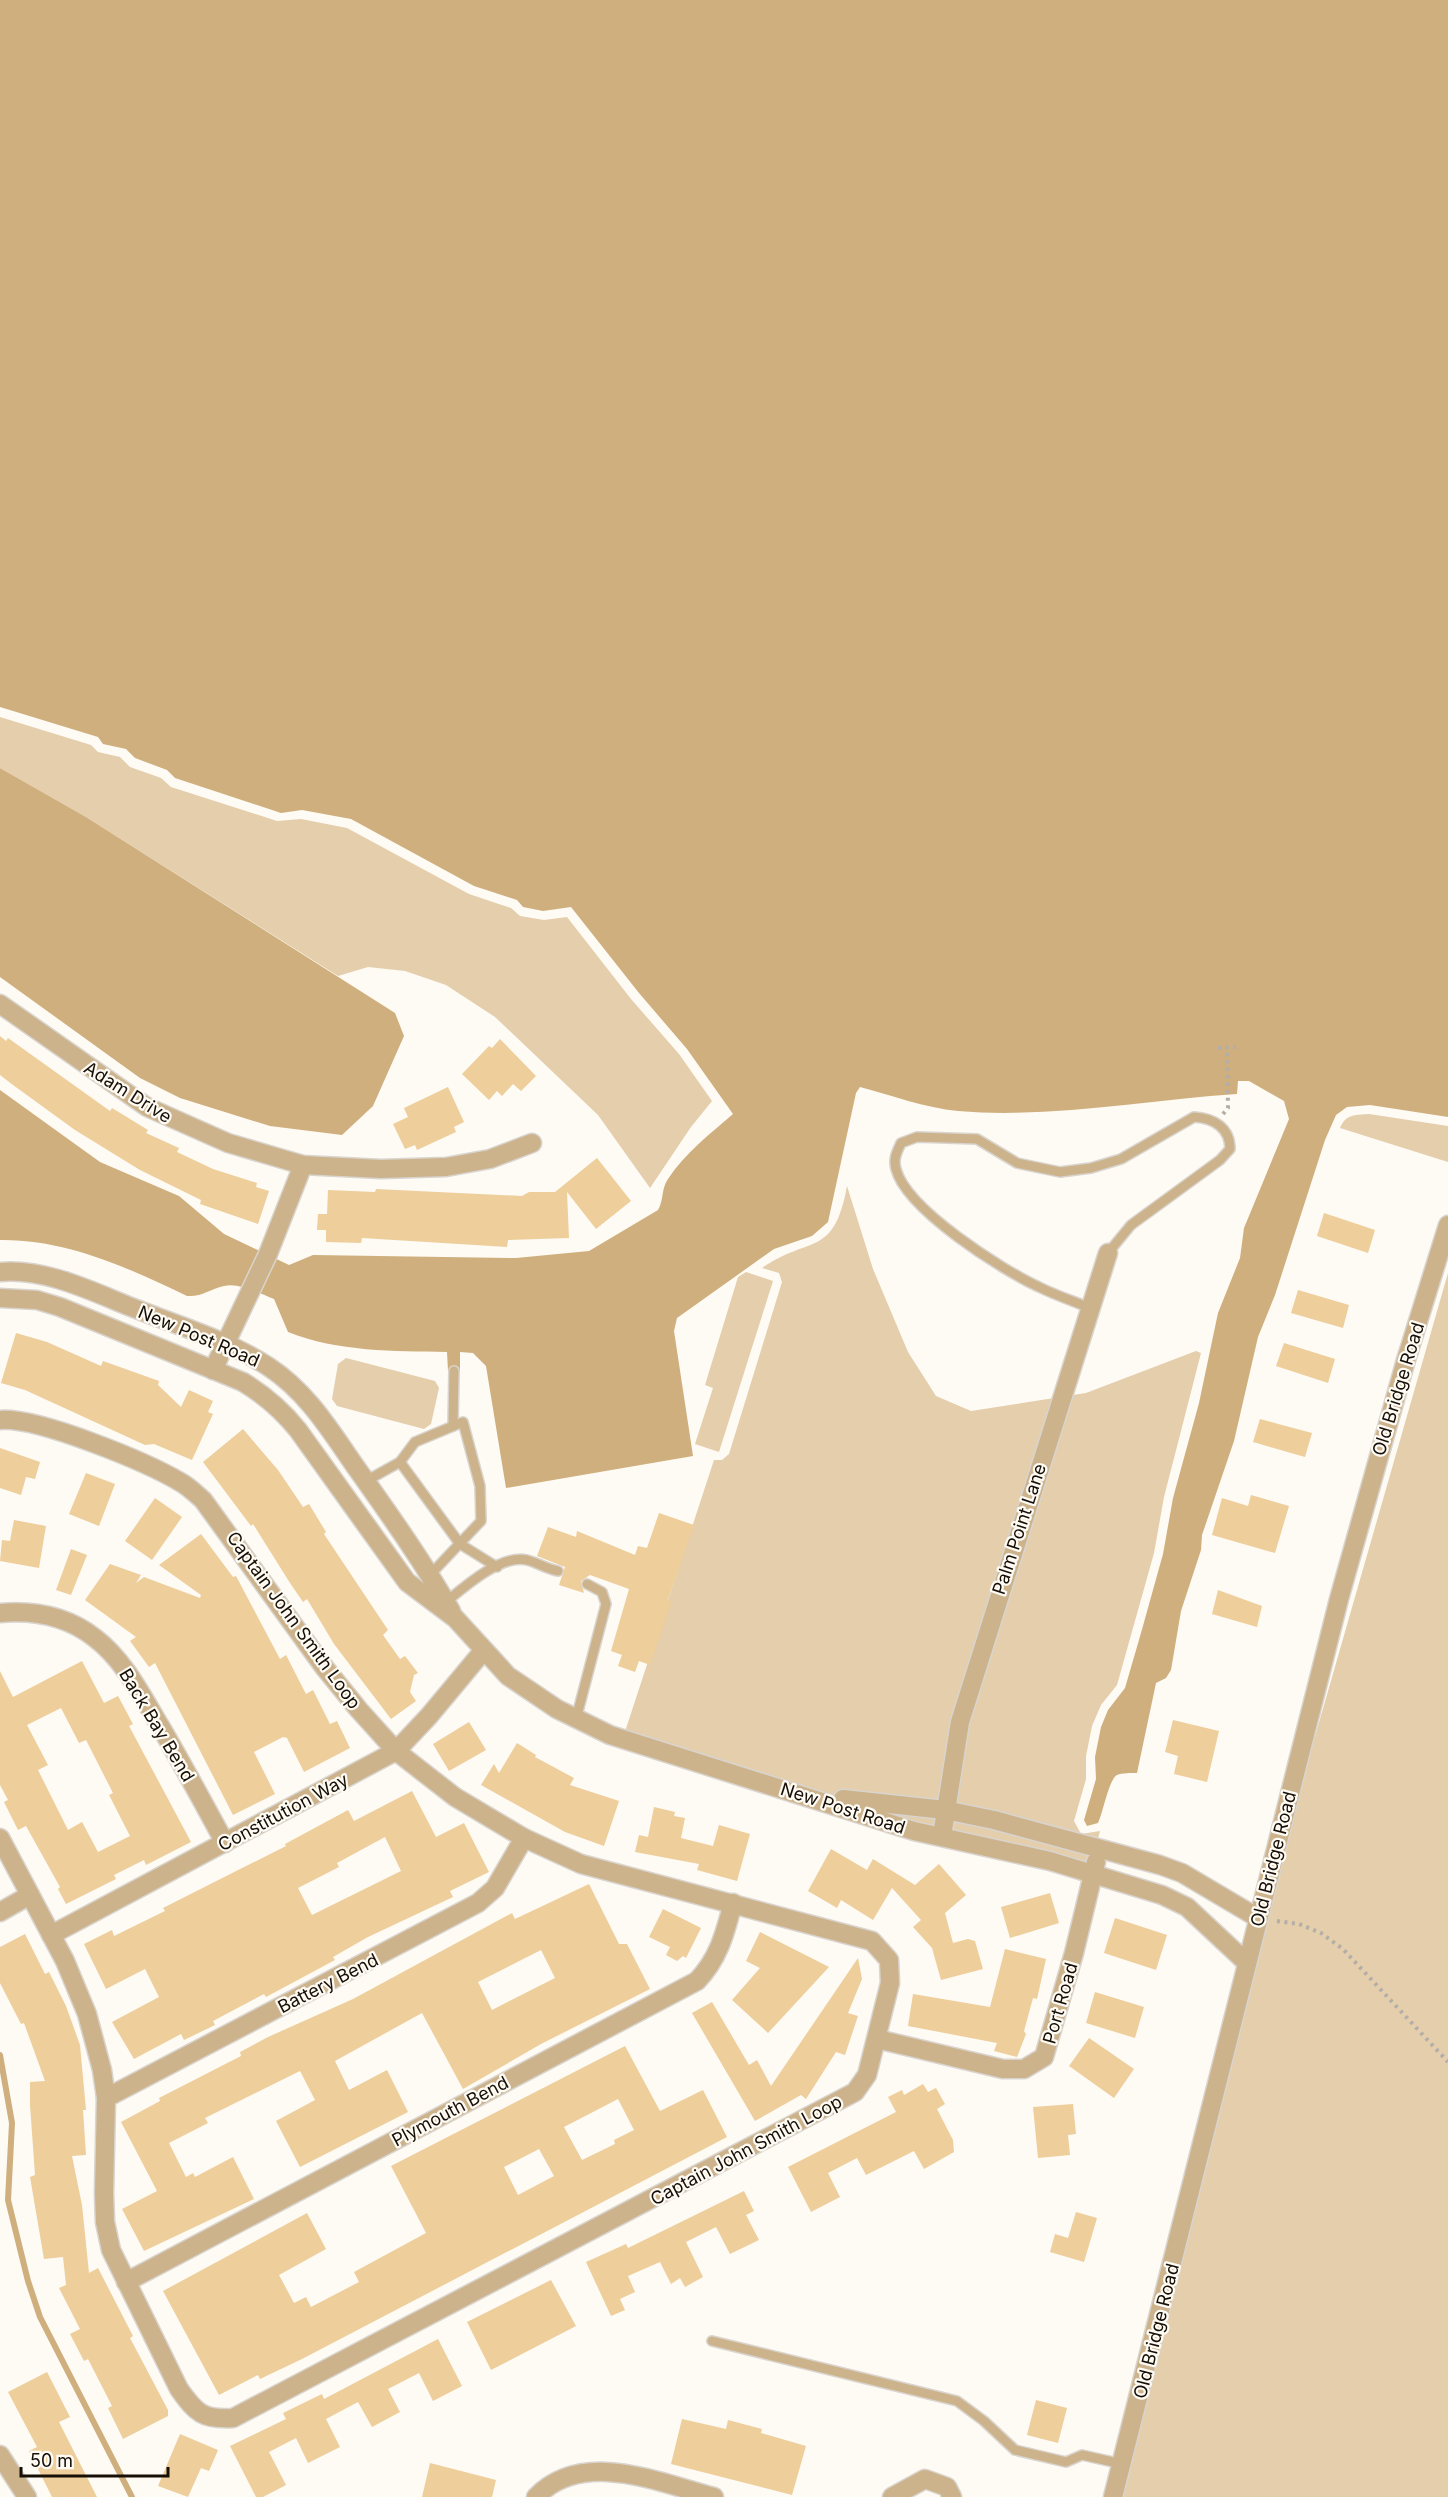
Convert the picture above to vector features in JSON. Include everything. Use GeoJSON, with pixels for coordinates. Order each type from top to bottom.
{"type":"FeatureCollection","features":[{"type":"Feature","properties":{"kind":"street","name":"Adam Drive"},"geometry":{"type":"LineString","coordinates":[[0,1004],[147,1107],[228,1143],[303,1166],[381,1169],[446,1167],[490,1159],[532,1143]]}},
{"type":"Feature","properties":{"kind":"street"},"geometry":{"type":"LineString","coordinates":[[213,1370],[273,1244],[303,1166]]}},
{"type":"Feature","properties":{"kind":"street","name":"Old Bridge Road"},"geometry":{"type":"LineString","coordinates":[[1113,2497],[1258,1918],[1376,1463],[1448,1225]]}},
{"type":"Feature","properties":{"kind":"street","name":"Palm Point Lane"},"geometry":{"type":"LineString","coordinates":[[942,1836],[963,1711],[1108,1253]]}},
{"type":"Feature","properties":{"kind":"street","name":"New Post Road"},"geometry":{"type":"LineString","coordinates":[[0,1272],[29,1274],[77,1285],[226,1345],[267,1366],[301,1393],[412,1545],[450,1610],[484,1650],[508,1676],[576,1719],[609,1735],[914,1831],[1050,1861],[1162,1895],[1187,1907],[1247,1963]]}},
{"type":"Feature","properties":{"kind":"street","name":"New Post Road"},"geometry":{"type":"LineString","coordinates":[[0,1298],[37,1300],[60,1306],[243,1382],[265,1395],[283,1411],[407,1582],[450,1610]]}},
{"type":"Feature","properties":{"kind":"street","name":"Captain John Smith Loop"},"geometry":{"type":"LineString","coordinates":[[0,1420],[22,1420],[87,1442],[182,1483],[203,1500],[324,1667],[396,1751],[455,1797],[524,1839],[607,1873],[733,1903],[872,1941],[889,1960],[890,1983],[867,2075],[855,2092],[233,2418],[211,2419],[192,2408],[179,2388],[111,2250],[105,2222],[106,2098],[96,2042],[87,2014],[51,1935],[0,1838]]}},
{"type":"Feature","properties":{"kind":"street","name":"Back Bay Bend"},"geometry":{"type":"LineString","coordinates":[[0,1613],[25,1611],[47,1615],[73,1624],[113,1653],[142,1696],[225,1843]]}},
{"type":"Feature","properties":{"kind":"street","name":"Constitution Way"},"geometry":{"type":"LineString","coordinates":[[51,1935],[396,1751],[429,1716],[484,1650]]}},
{"type":"Feature","properties":{"kind":"street"},"geometry":{"type":"LineString","coordinates":[[800,1794],[945,1810],[994,1820],[1182,1873],[1258,1918]]}},
{"type":"Feature","properties":{"kind":"street","name":"Battery Bend"},"geometry":{"type":"LineString","coordinates":[[106,2098],[460,1914],[495,1888],[524,1839]]}},
{"type":"Feature","properties":{"kind":"street","name":"Port Road"},"geometry":{"type":"LineString","coordinates":[[877,2039],[1003,2069],[1024,2069],[1044,2057],[1098,1849]]}},
{"type":"Feature","properties":{"kind":"street"},"geometry":{"type":"LineString","coordinates":[[0,1912],[30,1895]]}},
{"type":"Feature","properties":{"kind":"street","name":"Plymouth Bend"},"geometry":{"type":"LineString","coordinates":[[126,2282],[697,1981],[712,1965],[722,1944],[733,1903]]}},
{"type":"Feature","properties":{"kind":"street"},"geometry":{"type":"LineString","coordinates":[[0,2455],[27,2497]]}},
{"type":"Feature","properties":{"kind":"street"},"geometry":{"type":"LineString","coordinates":[[536,2497],[562,2478],[584,2471],[607,2471],[714,2497]]}},
{"type":"Feature","properties":{"kind":"street"},"geometry":{"type":"LineString","coordinates":[[892,2497],[925,2479],[947,2487],[952,2497]]}},
{"type":"Feature","properties":{"kind":"lane"},"geometry":{"type":"LineString","coordinates":[[1090,1308],[1037,1287],[978,1251],[933,1217],[904,1187],[896,1169],[895,1155],[901,1143],[917,1137],[977,1139],[1017,1163],[1060,1172],[1091,1168],[1121,1159],[1194,1117],[1206,1118],[1224,1129],[1230,1139],[1230,1149],[1220,1160],[1131,1225],[1108,1253]]}},
{"type":"Feature","properties":{"kind":"lane"},"geometry":{"type":"LineString","coordinates":[[453,1426],[454,1371]]}},
{"type":"Feature","properties":{"kind":"lane"},"geometry":{"type":"LineString","coordinates":[[366,1481],[400,1462],[415,1442],[463,1422],[480,1486],[481,1521],[430,1575]]}},
{"type":"Feature","properties":{"kind":"lane"},"geometry":{"type":"LineString","coordinates":[[400,1462],[460,1544],[497,1567]]}},
{"type":"Feature","properties":{"kind":"lane"},"geometry":{"type":"LineString","coordinates":[[450,1610],[485,1570],[516,1560],[527,1560],[558,1571]]}},
{"type":"Feature","properties":{"kind":"lane"},"geometry":{"type":"LineString","coordinates":[[576,1719],[606,1604],[602,1592],[587,1584]]}},
{"type":"Feature","properties":{"kind":"lane"},"geometry":{"type":"LineString","coordinates":[[712,2341],[957,2401],[984,2421],[1015,2450],[1066,2462],[1082,2455],[1122,2464]]}},
{"type":"Feature","properties":{"kind":"path"},"geometry":{"type":"LineString","coordinates":[[1218,1048],[1236,1047]]}},
{"type":"Feature","properties":{"kind":"path"},"geometry":{"type":"LineString","coordinates":[[1227,1048],[1228,1108]]}},
{"type":"Feature","properties":{"kind":"path"},"geometry":{"type":"LineString","coordinates":[[1258,1918],[1299,1924],[1321,1933],[1343,1949],[1448,2062]]}},
{"type":"Feature","properties":{"kind":"shaded area"},"geometry":{"type":"Polygon","coordinates":[[[0,0],[1448,0],[1448,1117],[1370,1105],[1347,1107],[1336,1115],[1325,1140],[1275,1295],[1258,1337],[1234,1441],[1202,1535],[1201,1550],[1181,1611],[1171,1670],[1166,1678],[1156,1683],[1137,1773],[1121,1774],[1114,1778],[1098,1823],[1087,1826],[1084,1820],[1096,1779],[1095,1757],[1101,1727],[1108,1710],[1125,1688],[1163,1554],[1173,1498],[1199,1403],[1218,1313],[1240,1258],[1244,1228],[1289,1119],[1284,1101],[1249,1081],[1238,1081],[1237,1094],[1027,1113],[958,1111],[921,1104],[860,1087],[856,1093],[828,1222],[812,1236],[774,1249],[677,1318],[674,1331],[693,1456],[506,1488],[486,1366],[473,1353],[460,1352],[460,1371],[448,1371],[447,1352],[366,1349],[307,1339],[288,1332],[274,1299],[249,1289],[230,1285],[187,1296],[97,1257],[49,1244],[0,1240],[0,1090],[100,1162],[179,1196],[224,1234],[289,1265],[313,1255],[516,1258],[589,1251],[658,1210],[666,1183],[674,1170],[698,1144],[733,1114],[687,1049],[571,907],[543,911],[523,907],[517,900],[474,886],[351,819],[302,810],[281,813],[175,778],[167,770],[135,758],[126,749],[103,744],[98,737],[0,707],[0,0]]]}},
{"type":"Feature","properties":{"kind":"shaded area"},"geometry":{"type":"Polygon","coordinates":[[[0,717],[91,745],[98,752],[120,757],[130,767],[161,778],[171,787],[277,821],[301,819],[347,828],[469,894],[511,908],[520,916],[544,920],[567,917],[631,999],[679,1054],[712,1101],[691,1127],[650,1188],[598,1115],[495,1017],[446,985],[405,971],[368,967],[338,976],[86,817],[0,768],[0,717]]]}},
{"type":"Feature","properties":{"kind":"shaded area"},"geometry":{"type":"Polygon","coordinates":[[[0,768],[86,817],[395,1013],[404,1036],[373,1106],[342,1135],[270,1126],[180,1098],[140,1078],[0,977],[0,768]]]}},
{"type":"Feature","properties":{"kind":"shaded area"},"geometry":{"type":"Polygon","coordinates":[[[1369,1114],[1448,1126],[1448,1162],[1340,1128],[1348,1118],[1369,1114]]]}},
{"type":"Feature","properties":{"kind":"shaded area"},"geometry":{"type":"Polygon","coordinates":[[[847,1186],[873,1269],[908,1352],[936,1396],[971,1411],[1086,1393],[1196,1351],[1201,1353],[1164,1497],[1154,1553],[1117,1685],[1101,1705],[1092,1726],[1086,1756],[1086,1779],[1074,1821],[1081,1834],[1100,1831],[1090,1870],[620,1747],[714,1460],[722,1460],[729,1454],[782,1282],[779,1273],[762,1268],[779,1258],[818,1242],[827,1235],[835,1225],[842,1209],[847,1186]]]}},
{"type":"Feature","properties":{"kind":"shaded area"},"geometry":{"type":"Polygon","coordinates":[[[746,1272],[773,1281],[719,1452],[695,1444],[713,1388],[705,1385],[738,1277],[746,1272]]]}},
{"type":"Feature","properties":{"kind":"shaded area"},"geometry":{"type":"Polygon","coordinates":[[[1448,1273],[1448,2497],[1116,2497],[1251,1913],[1316,1733],[1448,1273]]]}},
{"type":"Feature","properties":{"kind":"shaded area"},"geometry":{"type":"Polygon","coordinates":[[[346,1358],[435,1381],[439,1388],[431,1424],[424,1429],[337,1406],[332,1399],[338,1364],[346,1358]]]}},
{"type":"Feature","properties":{"kind":"building"},"geometry":{"type":"Polygon","coordinates":[[[0,1036],[6,1041],[8,1038],[110,1111],[112,1108],[148,1130],[146,1133],[179,1148],[177,1152],[213,1169],[257,1183],[256,1187],[269,1191],[258,1224],[200,1204],[201,1200],[140,1170],[75,1130],[13,1085],[0,1075],[0,1036]]]}},
{"type":"Feature","properties":{"kind":"building"},"geometry":{"type":"Polygon","coordinates":[[[500,1039],[536,1076],[521,1091],[513,1084],[502,1096],[497,1091],[489,1100],[462,1074],[489,1046],[492,1048],[500,1039]]]}},
{"type":"Feature","properties":{"kind":"building"},"geometry":{"type":"Polygon","coordinates":[[[448,1087],[464,1122],[454,1127],[456,1132],[417,1150],[415,1145],[405,1149],[393,1124],[408,1117],[404,1108],[448,1087]]]}},
{"type":"Feature","properties":{"kind":"building"},"geometry":{"type":"Polygon","coordinates":[[[597,1158],[631,1201],[596,1229],[567,1192],[569,1238],[508,1240],[507,1247],[362,1238],[361,1243],[326,1242],[326,1230],[317,1230],[318,1214],[327,1214],[328,1190],[375,1192],[376,1189],[522,1196],[529,1192],[555,1192],[597,1158]]]}},
{"type":"Feature","properties":{"kind":"building"},"geometry":{"type":"Polygon","coordinates":[[[1324,1213],[1375,1230],[1368,1253],[1317,1236],[1324,1213]]]}},
{"type":"Feature","properties":{"kind":"building"},"geometry":{"type":"Polygon","coordinates":[[[1298,1290],[1349,1305],[1343,1328],[1291,1313],[1298,1290]]]}},
{"type":"Feature","properties":{"kind":"building"},"geometry":{"type":"Polygon","coordinates":[[[16,1333],[47,1342],[101,1366],[103,1361],[159,1381],[158,1385],[181,1407],[189,1390],[213,1401],[208,1412],[213,1414],[192,1460],[154,1444],[145,1445],[25,1390],[1,1383],[16,1333]]]}},
{"type":"Feature","properties":{"kind":"building"},"geometry":{"type":"Polygon","coordinates":[[[1284,1343],[1335,1359],[1328,1383],[1276,1366],[1284,1343]]]}},
{"type":"Feature","properties":{"kind":"building"},"geometry":{"type":"Polygon","coordinates":[[[1260,1419],[1312,1433],[1305,1457],[1253,1442],[1260,1419]]]}},
{"type":"Feature","properties":{"kind":"building"},"geometry":{"type":"Polygon","coordinates":[[[243,1429],[278,1470],[303,1507],[309,1504],[326,1532],[324,1534],[388,1630],[383,1635],[400,1659],[405,1656],[418,1673],[414,1675],[410,1692],[416,1701],[391,1719],[334,1644],[307,1599],[303,1602],[253,1524],[251,1526],[203,1462],[243,1429]]]}},
{"type":"Feature","properties":{"kind":"building"},"geometry":{"type":"Polygon","coordinates":[[[0,1448],[40,1462],[35,1479],[26,1477],[21,1495],[0,1488],[0,1448]]]}},
{"type":"Feature","properties":{"kind":"building"},"geometry":{"type":"Polygon","coordinates":[[[86,1473],[115,1484],[99,1526],[69,1514],[86,1473]]]}},
{"type":"Feature","properties":{"kind":"building"},"geometry":{"type":"Polygon","coordinates":[[[1251,1495],[1289,1506],[1275,1553],[1212,1535],[1222,1498],[1248,1506],[1251,1495]]]}},
{"type":"Feature","properties":{"kind":"building"},"geometry":{"type":"Polygon","coordinates":[[[155,1498],[182,1517],[152,1560],[125,1541],[155,1498]]]}},
{"type":"Feature","properties":{"kind":"building"},"geometry":{"type":"Polygon","coordinates":[[[659,1513],[694,1525],[668,1600],[672,1601],[650,1665],[639,1661],[635,1672],[618,1666],[622,1655],[611,1651],[629,1589],[590,1575],[581,1581],[584,1593],[559,1585],[565,1567],[537,1556],[548,1527],[576,1537],[577,1531],[635,1555],[638,1546],[647,1548],[659,1513]]]}},
{"type":"Feature","properties":{"kind":"building"},"geometry":{"type":"Polygon","coordinates":[[[14,1520],[46,1526],[39,1568],[0,1561],[2,1540],[10,1541],[14,1520]]]}},
{"type":"Feature","properties":{"kind":"building"},"geometry":{"type":"Polygon","coordinates":[[[201,1534],[233,1577],[236,1576],[280,1659],[286,1655],[306,1694],[313,1690],[330,1724],[337,1721],[350,1748],[304,1772],[287,1738],[283,1737],[254,1752],[275,1794],[233,1815],[155,1663],[149,1667],[130,1641],[136,1637],[85,1600],[110,1564],[141,1575],[136,1583],[144,1577],[200,1598],[201,1595],[159,1565],[201,1534]]]}},
{"type":"Feature","properties":{"kind":"building"},"geometry":{"type":"Polygon","coordinates":[[[71,1549],[87,1555],[71,1595],[56,1590],[71,1549]]]}},
{"type":"Feature","properties":{"kind":"building"},"geometry":{"type":"Polygon","coordinates":[[[1218,1590],[1262,1606],[1257,1627],[1212,1614],[1218,1590]]]}},
{"type":"Feature","properties":{"kind":"building"},"geometry":{"type":"Polygon","coordinates":[[[82,1661],[104,1703],[118,1696],[133,1724],[129,1726],[191,1842],[146,1865],[144,1860],[114,1875],[116,1879],[66,1904],[58,1889],[60,1887],[26,1826],[18,1830],[4,1802],[8,1800],[0,1785],[0,1671],[13,1697],[82,1661]],[[61,1708],[27,1725],[48,1765],[38,1770],[68,1830],[82,1822],[98,1852],[130,1836],[109,1795],[113,1793],[86,1740],[79,1743],[61,1708]]]}},
{"type":"Feature","properties":{"kind":"building"},"geometry":{"type":"Polygon","coordinates":[[[1173,1720],[1219,1731],[1207,1782],[1174,1774],[1178,1756],[1165,1752],[1173,1720]]]}},
{"type":"Feature","properties":{"kind":"building"},"geometry":{"type":"Polygon","coordinates":[[[469,1722],[486,1750],[449,1771],[433,1744],[469,1722]]]}},
{"type":"Feature","properties":{"kind":"building"},"geometry":{"type":"Polygon","coordinates":[[[517,1743],[536,1755],[535,1757],[574,1778],[570,1785],[619,1801],[604,1846],[565,1832],[481,1785],[494,1764],[499,1773],[517,1743]]]}},
{"type":"Feature","properties":{"kind":"building"},"geometry":{"type":"Polygon","coordinates":[[[412,1791],[436,1837],[464,1823],[489,1872],[450,1891],[453,1897],[368,1937],[333,1957],[335,1960],[266,1997],[264,1994],[213,2021],[215,2025],[184,2040],[181,2034],[134,2059],[112,2022],[159,1997],[145,1969],[106,1989],[84,1944],[112,1930],[114,1936],[165,1911],[163,1908],[286,1846],[285,1844],[348,1810],[354,1821],[412,1791]],[[385,1837],[337,1863],[339,1867],[298,1888],[312,1915],[401,1871],[385,1837]]]}},
{"type":"Feature","properties":{"kind":"building"},"geometry":{"type":"Polygon","coordinates":[[[654,1807],[675,1812],[674,1816],[685,1818],[681,1838],[713,1846],[719,1825],[750,1834],[737,1881],[697,1870],[699,1864],[635,1852],[639,1835],[648,1837],[654,1807]]]}},
{"type":"Feature","properties":{"kind":"building"},"geometry":{"type":"Polygon","coordinates":[[[831,1849],[867,1870],[873,1859],[915,1885],[939,1864],[966,1895],[945,1913],[953,1943],[968,1939],[975,1941],[983,1969],[941,1980],[932,1948],[913,1927],[921,1920],[892,1888],[873,1920],[841,1900],[837,1908],[808,1891],[831,1849]]]}},
{"type":"Feature","properties":{"kind":"building"},"geometry":{"type":"Polygon","coordinates":[[[589,1884],[619,1944],[627,1944],[650,1989],[541,2044],[463,2089],[422,2013],[335,2061],[349,2090],[387,2070],[408,2112],[300,2167],[276,2121],[315,2100],[300,2071],[205,2118],[208,2123],[169,2143],[186,2177],[193,2173],[195,2177],[233,2157],[254,2199],[144,2251],[122,2209],[157,2191],[121,2122],[160,2101],[159,2098],[241,2056],[240,2052],[268,2037],[353,1999],[512,1913],[515,1919],[589,1884]],[[541,1950],[478,1982],[492,2010],[555,1978],[541,1950]]]}},
{"type":"Feature","properties":{"kind":"building"},"geometry":{"type":"Polygon","coordinates":[[[1050,1893],[1059,1923],[1010,1938],[1001,1907],[1050,1893]]]}},
{"type":"Feature","properties":{"kind":"building"},"geometry":{"type":"Polygon","coordinates":[[[663,1909],[701,1928],[686,1958],[683,1956],[677,1961],[666,1955],[670,1947],[649,1937],[663,1909]]]}},
{"type":"Feature","properties":{"kind":"building"},"geometry":{"type":"Polygon","coordinates":[[[1115,1918],[1167,1935],[1156,1970],[1104,1953],[1115,1918]]]}},
{"type":"Feature","properties":{"kind":"building"},"geometry":{"type":"Polygon","coordinates":[[[760,1932],[829,1967],[768,2033],[732,2000],[760,1968],[746,1961],[760,1932]]]}},
{"type":"Feature","properties":{"kind":"building"},"geometry":{"type":"Polygon","coordinates":[[[25,1934],[45,1974],[49,1972],[66,2006],[80,2045],[86,2110],[83,2110],[86,2155],[72,2156],[82,2205],[89,2273],[98,2268],[133,2336],[130,2338],[168,2410],[168,2416],[123,2439],[108,2408],[112,2406],[88,2359],[84,2361],[70,2334],[80,2329],[59,2288],[66,2285],[63,2257],[44,2259],[30,2177],[35,2175],[30,2082],[45,2081],[24,2023],[21,2024],[0,1983],[0,1947],[25,1934]]]}},
{"type":"Feature","properties":{"kind":"building"},"geometry":{"type":"Polygon","coordinates":[[[1005,1949],[1046,1959],[1037,1999],[1033,1998],[1024,2031],[1026,2034],[1017,2057],[994,2051],[997,2043],[908,2026],[913,1994],[990,2007],[1005,1949]]]}},
{"type":"Feature","properties":{"kind":"building"},"geometry":{"type":"Polygon","coordinates":[[[858,1958],[862,1979],[848,2013],[858,2016],[845,2055],[836,2052],[806,2099],[801,2095],[755,2121],[692,2013],[712,2002],[749,2065],[757,2060],[771,2086],[858,1958]]]}},
{"type":"Feature","properties":{"kind":"building"},"geometry":{"type":"Polygon","coordinates":[[[1095,1992],[1144,2007],[1135,2038],[1086,2023],[1095,1992]]]}},
{"type":"Feature","properties":{"kind":"building"},"geometry":{"type":"Polygon","coordinates":[[[1089,2038],[1134,2069],[1114,2098],[1069,2066],[1089,2038]]]}},
{"type":"Feature","properties":{"kind":"building"},"geometry":{"type":"Polygon","coordinates":[[[625,2046],[660,2111],[703,2090],[727,2137],[302,2359],[260,2379],[258,2375],[219,2395],[163,2291],[307,2213],[326,2249],[279,2275],[294,2303],[306,2297],[311,2307],[359,2282],[354,2272],[426,2233],[391,2166],[625,2046]],[[618,2099],[564,2127],[582,2160],[615,2144],[614,2140],[634,2130],[618,2099]],[[539,2149],[504,2167],[518,2195],[554,2176],[539,2149]]]}},
{"type":"Feature","properties":{"kind":"building"},"geometry":{"type":"Polygon","coordinates":[[[923,2084],[928,2092],[936,2088],[945,2104],[937,2109],[953,2140],[954,2152],[924,2169],[914,2151],[866,2175],[857,2158],[828,2173],[840,2197],[811,2212],[788,2167],[896,2112],[888,2097],[902,2090],[904,2095],[923,2084]]]}},
{"type":"Feature","properties":{"kind":"building"},"geometry":{"type":"Polygon","coordinates":[[[1073,2104],[1076,2134],[1068,2135],[1070,2155],[1038,2158],[1033,2107],[1073,2104]]]}},
{"type":"Feature","properties":{"kind":"building"},"geometry":{"type":"Polygon","coordinates":[[[744,2191],[754,2211],[746,2215],[759,2240],[730,2254],[716,2227],[686,2242],[703,2277],[685,2287],[680,2278],[671,2284],[660,2262],[628,2276],[635,2292],[620,2299],[625,2310],[611,2316],[586,2262],[626,2244],[628,2248],[744,2191]]]}},
{"type":"Feature","properties":{"kind":"building"},"geometry":{"type":"Polygon","coordinates":[[[1076,2212],[1097,2218],[1084,2262],[1050,2252],[1055,2234],[1068,2238],[1076,2212]]]}},
{"type":"Feature","properties":{"kind":"building"},"geometry":{"type":"Polygon","coordinates":[[[551,2280],[576,2326],[491,2370],[467,2322],[551,2280]]]}},
{"type":"Feature","properties":{"kind":"building"},"geometry":{"type":"Polygon","coordinates":[[[438,2339],[462,2386],[433,2401],[419,2373],[388,2389],[400,2412],[372,2427],[358,2402],[326,2419],[340,2447],[308,2463],[296,2438],[269,2452],[286,2485],[263,2497],[256,2497],[230,2446],[286,2419],[283,2413],[322,2394],[324,2399],[438,2339]]]}},
{"type":"Feature","properties":{"kind":"building"},"geometry":{"type":"Polygon","coordinates":[[[47,2372],[70,2417],[59,2422],[97,2497],[52,2497],[29,2451],[37,2447],[8,2392],[47,2372]]]}},
{"type":"Feature","properties":{"kind":"building"},"geometry":{"type":"Polygon","coordinates":[[[1036,2400],[1067,2408],[1058,2443],[1027,2435],[1036,2400]]]}},
{"type":"Feature","properties":{"kind":"building"},"geometry":{"type":"Polygon","coordinates":[[[682,2419],[726,2429],[728,2420],[762,2429],[761,2433],[806,2446],[792,2495],[671,2464],[682,2419]]]}},
{"type":"Feature","properties":{"kind":"building"},"geometry":{"type":"Polygon","coordinates":[[[180,2434],[218,2450],[209,2471],[201,2468],[188,2497],[158,2486],[180,2434]]]}},
{"type":"Feature","properties":{"kind":"building"},"geometry":{"type":"Polygon","coordinates":[[[430,2463],[496,2480],[492,2497],[422,2497],[430,2463]]]}},
{"type":"Feature","properties":{"kind":"waterway"},"geometry":{"type":"LineString","coordinates":[[0,2055],[12,2123],[8,2200],[28,2281],[40,2317],[132,2497]]}}]}
